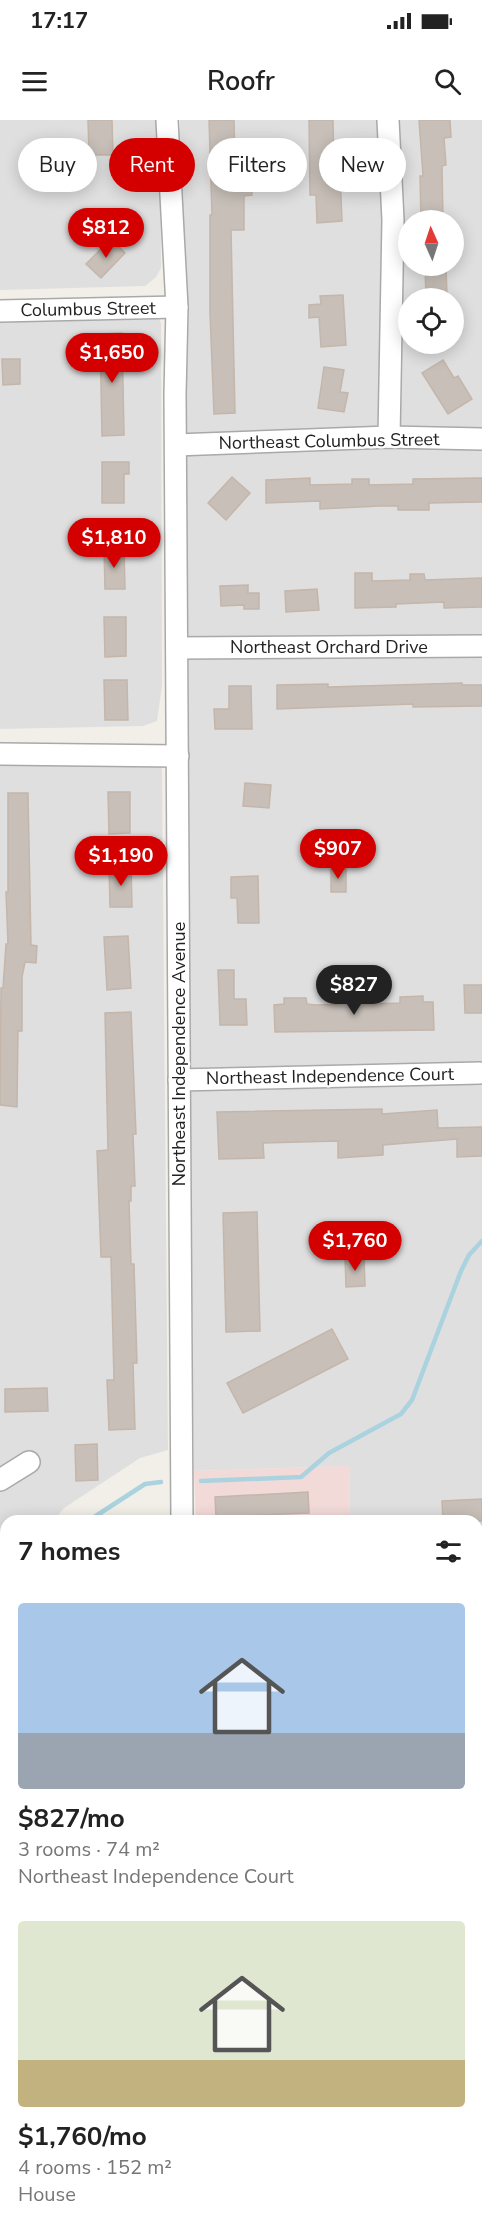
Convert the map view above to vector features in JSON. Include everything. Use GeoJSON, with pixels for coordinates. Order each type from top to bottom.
{"type":"FeatureCollection","features":[{"type":"Feature","properties":{"kind":"street","name":"Northeast Independence Avenue"},"geometry":{"type":"LineString","coordinates":[[166,120],[177,307],[182,1515]]}},
{"type":"Feature","properties":{"kind":"street"},"geometry":{"type":"LineString","coordinates":[[388,120],[393,220],[389,437]]}},
{"type":"Feature","properties":{"kind":"street","name":"Columbus Street"},"geometry":{"type":"LineString","coordinates":[[0,311],[177,307]]}},
{"type":"Feature","properties":{"kind":"street","name":"Northeast Columbus Street"},"geometry":{"type":"LineString","coordinates":[[176,446],[389,437],[482,439]]}},
{"type":"Feature","properties":{"kind":"street","name":"Northeast Orchard Drive"},"geometry":{"type":"LineString","coordinates":[[177,648],[482,646]]}},
{"type":"Feature","properties":{"kind":"street"},"geometry":{"type":"LineString","coordinates":[[0,754],[178,756]]}},
{"type":"Feature","properties":{"kind":"street","name":"Northeast Independence Court"},"geometry":{"type":"LineString","coordinates":[[179,1080],[480,1073]]}},
{"type":"Feature","properties":{"kind":"street"},"geometry":{"type":"LineString","coordinates":[[0,1480],[29,1462]]}},
{"type":"Feature","properties":{"kind":"shaded area"},"geometry":{"type":"Polygon","coordinates":[[[0,120],[160,120],[160,138],[109,138],[109,192],[160,192],[161,268],[156,277],[145,286],[0,290],[0,120]]]}},
{"type":"Feature","properties":{"kind":"shaded area"},"geometry":{"type":"Polygon","coordinates":[[[180,120],[482,120],[482,1515],[350,1515],[349,1466],[194,1471],[181,542],[180,192],[195,192],[195,138],[180,138],[180,120]]]}},
{"type":"Feature","properties":{"kind":"shaded area"},"geometry":{"type":"Polygon","coordinates":[[[0,308],[156,311],[161,323],[162,686],[157,721],[143,726],[0,729],[0,308]]]}},
{"type":"Feature","properties":{"kind":"shaded area"},"geometry":{"type":"Polygon","coordinates":[[[0,753],[159,758],[162,770],[168,1450],[140,1458],[64,1508],[58,1515],[0,1515],[0,753]]]}},
{"type":"Feature","properties":{"kind":"shaded area"},"geometry":{"type":"Polygon","coordinates":[[[349,1466],[350,1515],[196,1515],[194,1471],[349,1466]]]}},
{"type":"Feature","properties":{"kind":"building"},"geometry":{"type":"Polygon","coordinates":[[[88,120],[112,120],[113,138],[109,138],[109,155],[97,155],[97,138],[89,138],[88,120]]]}},
{"type":"Feature","properties":{"kind":"building"},"geometry":{"type":"Polygon","coordinates":[[[209,120],[234,120],[234,138],[210,138],[209,120]]]}},
{"type":"Feature","properties":{"kind":"building"},"geometry":{"type":"Polygon","coordinates":[[[309,120],[333,120],[333,138],[319,138],[319,192],[341,192],[342,221],[317,223],[316,195],[310,195],[309,120]]]}},
{"type":"Feature","properties":{"kind":"building"},"geometry":{"type":"Polygon","coordinates":[[[419,120],[450,120],[451,137],[444,138],[446,165],[442,166],[443,210],[421,210],[420,176],[423,176],[419,120]]]}},
{"type":"Feature","properties":{"kind":"building"},"geometry":{"type":"Polygon","coordinates":[[[211,192],[252,192],[252,195],[244,196],[244,230],[231,230],[235,413],[214,414],[210,313],[210,215],[212,215],[211,192]]]}},
{"type":"Feature","properties":{"kind":"building"},"geometry":{"type":"Polygon","coordinates":[[[111,239],[125,253],[101,278],[86,264],[111,239]]]}},
{"type":"Feature","properties":{"kind":"building"},"geometry":{"type":"Polygon","coordinates":[[[425,276],[446,276],[447,288],[426,288],[425,276]]]}},
{"type":"Feature","properties":{"kind":"building"},"geometry":{"type":"Polygon","coordinates":[[[343,295],[346,345],[321,347],[319,317],[309,318],[309,305],[321,304],[320,296],[343,295]]]}},
{"type":"Feature","properties":{"kind":"building"},"geometry":{"type":"Polygon","coordinates":[[[122,333],[124,435],[102,436],[100,334],[122,333]]]}},
{"type":"Feature","properties":{"kind":"building"},"geometry":{"type":"Polygon","coordinates":[[[2,359],[20,359],[20,384],[3,385],[2,359]]]}},
{"type":"Feature","properties":{"kind":"building"},"geometry":{"type":"Polygon","coordinates":[[[443,360],[454,378],[458,376],[472,399],[448,414],[422,373],[443,360]]]}},
{"type":"Feature","properties":{"kind":"building"},"geometry":{"type":"Polygon","coordinates":[[[324,367],[344,370],[340,392],[348,393],[344,412],[318,408],[324,367]]]}},
{"type":"Feature","properties":{"kind":"building"},"geometry":{"type":"Polygon","coordinates":[[[102,462],[129,462],[129,474],[124,474],[124,503],[102,503],[102,462]]]}},
{"type":"Feature","properties":{"kind":"building"},"geometry":{"type":"Polygon","coordinates":[[[232,477],[250,493],[226,520],[208,503],[232,477]]]}},
{"type":"Feature","properties":{"kind":"building"},"geometry":{"type":"Polygon","coordinates":[[[310,478],[310,485],[352,484],[352,479],[369,479],[369,485],[413,484],[413,479],[482,478],[482,502],[429,503],[429,510],[398,510],[398,506],[320,509],[320,501],[266,503],[266,480],[310,478]]]}},
{"type":"Feature","properties":{"kind":"building"},"geometry":{"type":"Polygon","coordinates":[[[104,549],[124,549],[125,589],[105,589],[104,549]]]}},
{"type":"Feature","properties":{"kind":"building"},"geometry":{"type":"Polygon","coordinates":[[[355,573],[372,573],[372,581],[410,580],[410,574],[424,574],[425,580],[482,578],[482,607],[444,608],[444,602],[355,608],[355,573]]]}},
{"type":"Feature","properties":{"kind":"building"},"geometry":{"type":"Polygon","coordinates":[[[248,585],[248,593],[259,593],[259,609],[244,609],[244,605],[221,606],[220,586],[248,585]]]}},
{"type":"Feature","properties":{"kind":"building"},"geometry":{"type":"Polygon","coordinates":[[[317,589],[319,610],[286,612],[285,591],[317,589]]]}},
{"type":"Feature","properties":{"kind":"building"},"geometry":{"type":"Polygon","coordinates":[[[104,617],[126,617],[126,656],[105,657],[104,617]]]}},
{"type":"Feature","properties":{"kind":"building"},"geometry":{"type":"Polygon","coordinates":[[[104,680],[127,680],[128,720],[105,720],[104,680]]]}},
{"type":"Feature","properties":{"kind":"building"},"geometry":{"type":"Polygon","coordinates":[[[462,683],[462,685],[482,685],[482,706],[413,707],[413,704],[277,709],[277,685],[328,684],[328,687],[462,683]]]}},
{"type":"Feature","properties":{"kind":"building"},"geometry":{"type":"Polygon","coordinates":[[[229,686],[251,686],[252,729],[215,729],[214,709],[229,709],[229,686]]]}},
{"type":"Feature","properties":{"kind":"building"},"geometry":{"type":"Polygon","coordinates":[[[245,783],[271,785],[269,808],[243,806],[245,783]]]}},
{"type":"Feature","properties":{"kind":"building"},"geometry":{"type":"Polygon","coordinates":[[[108,792],[130,792],[130,833],[109,834],[108,792]]]}},
{"type":"Feature","properties":{"kind":"building"},"geometry":{"type":"Polygon","coordinates":[[[8,793],[28,793],[31,945],[37,946],[36,963],[25,962],[22,977],[22,1031],[18,1031],[17,1107],[0,1105],[1,988],[3,988],[6,944],[8,944],[6,892],[8,892],[8,793]]]}},
{"type":"Feature","properties":{"kind":"building"},"geometry":{"type":"Polygon","coordinates":[[[131,866],[132,907],[110,907],[109,867],[131,866]]]}},
{"type":"Feature","properties":{"kind":"building"},"geometry":{"type":"Polygon","coordinates":[[[331,869],[346,869],[346,892],[331,892],[331,869]]]}},
{"type":"Feature","properties":{"kind":"building"},"geometry":{"type":"Polygon","coordinates":[[[258,876],[259,923],[238,923],[237,898],[231,898],[231,877],[258,876]]]}},
{"type":"Feature","properties":{"kind":"building"},"geometry":{"type":"Polygon","coordinates":[[[128,936],[131,988],[107,990],[104,937],[128,936]]]}},
{"type":"Feature","properties":{"kind":"building"},"geometry":{"type":"Polygon","coordinates":[[[218,970],[234,970],[234,999],[246,999],[247,1025],[220,1025],[218,970]]]}},
{"type":"Feature","properties":{"kind":"building"},"geometry":{"type":"Polygon","coordinates":[[[464,985],[482,985],[482,1013],[465,1013],[464,985]]]}},
{"type":"Feature","properties":{"kind":"building"},"geometry":{"type":"Polygon","coordinates":[[[423,996],[423,1002],[433,1002],[434,1030],[275,1032],[274,1005],[284,1004],[284,998],[306,998],[307,1004],[316,1005],[342,1004],[342,998],[364,997],[364,1004],[400,1003],[400,997],[423,996]]]}},
{"type":"Feature","properties":{"kind":"building"},"geometry":{"type":"Polygon","coordinates":[[[131,1012],[136,1134],[133,1134],[135,1186],[131,1186],[131,1201],[129,1201],[131,1264],[134,1264],[137,1363],[133,1363],[135,1429],[109,1430],[107,1380],[114,1380],[111,1257],[101,1257],[97,1151],[108,1150],[105,1013],[131,1012]]]}},
{"type":"Feature","properties":{"kind":"building"},"geometry":{"type":"Polygon","coordinates":[[[382,1109],[382,1114],[437,1110],[438,1128],[482,1127],[482,1156],[457,1157],[457,1139],[383,1145],[383,1155],[338,1158],[338,1141],[263,1143],[264,1158],[219,1159],[217,1112],[382,1109]]]}},
{"type":"Feature","properties":{"kind":"building"},"geometry":{"type":"Polygon","coordinates":[[[257,1212],[260,1331],[226,1332],[223,1213],[257,1212]]]}},
{"type":"Feature","properties":{"kind":"building"},"geometry":{"type":"Polygon","coordinates":[[[345,1257],[364,1257],[365,1286],[346,1287],[345,1257]]]}},
{"type":"Feature","properties":{"kind":"building"},"geometry":{"type":"Polygon","coordinates":[[[332,1329],[348,1359],[243,1413],[227,1383],[332,1329]]]}},
{"type":"Feature","properties":{"kind":"building"},"geometry":{"type":"Polygon","coordinates":[[[47,1388],[48,1411],[5,1412],[5,1389],[47,1388]]]}},
{"type":"Feature","properties":{"kind":"building"},"geometry":{"type":"Polygon","coordinates":[[[97,1444],[98,1480],[76,1481],[75,1445],[97,1444]]]}},
{"type":"Feature","properties":{"kind":"building"},"geometry":{"type":"Polygon","coordinates":[[[308,1492],[309,1513],[216,1515],[215,1497],[308,1492]]]}},
{"type":"Feature","properties":{"kind":"building"},"geometry":{"type":"Polygon","coordinates":[[[482,1499],[482,1515],[443,1515],[442,1501],[482,1499]]]}},
{"type":"Feature","properties":{"kind":"waterway"},"geometry":{"type":"LineString","coordinates":[[201,1481],[301,1477],[329,1453],[401,1414],[412,1400],[461,1271],[469,1255],[482,1241]]}},
{"type":"Feature","properties":{"kind":"waterway"},"geometry":{"type":"LineString","coordinates":[[97,1515],[145,1484],[161,1482]]}}]}
